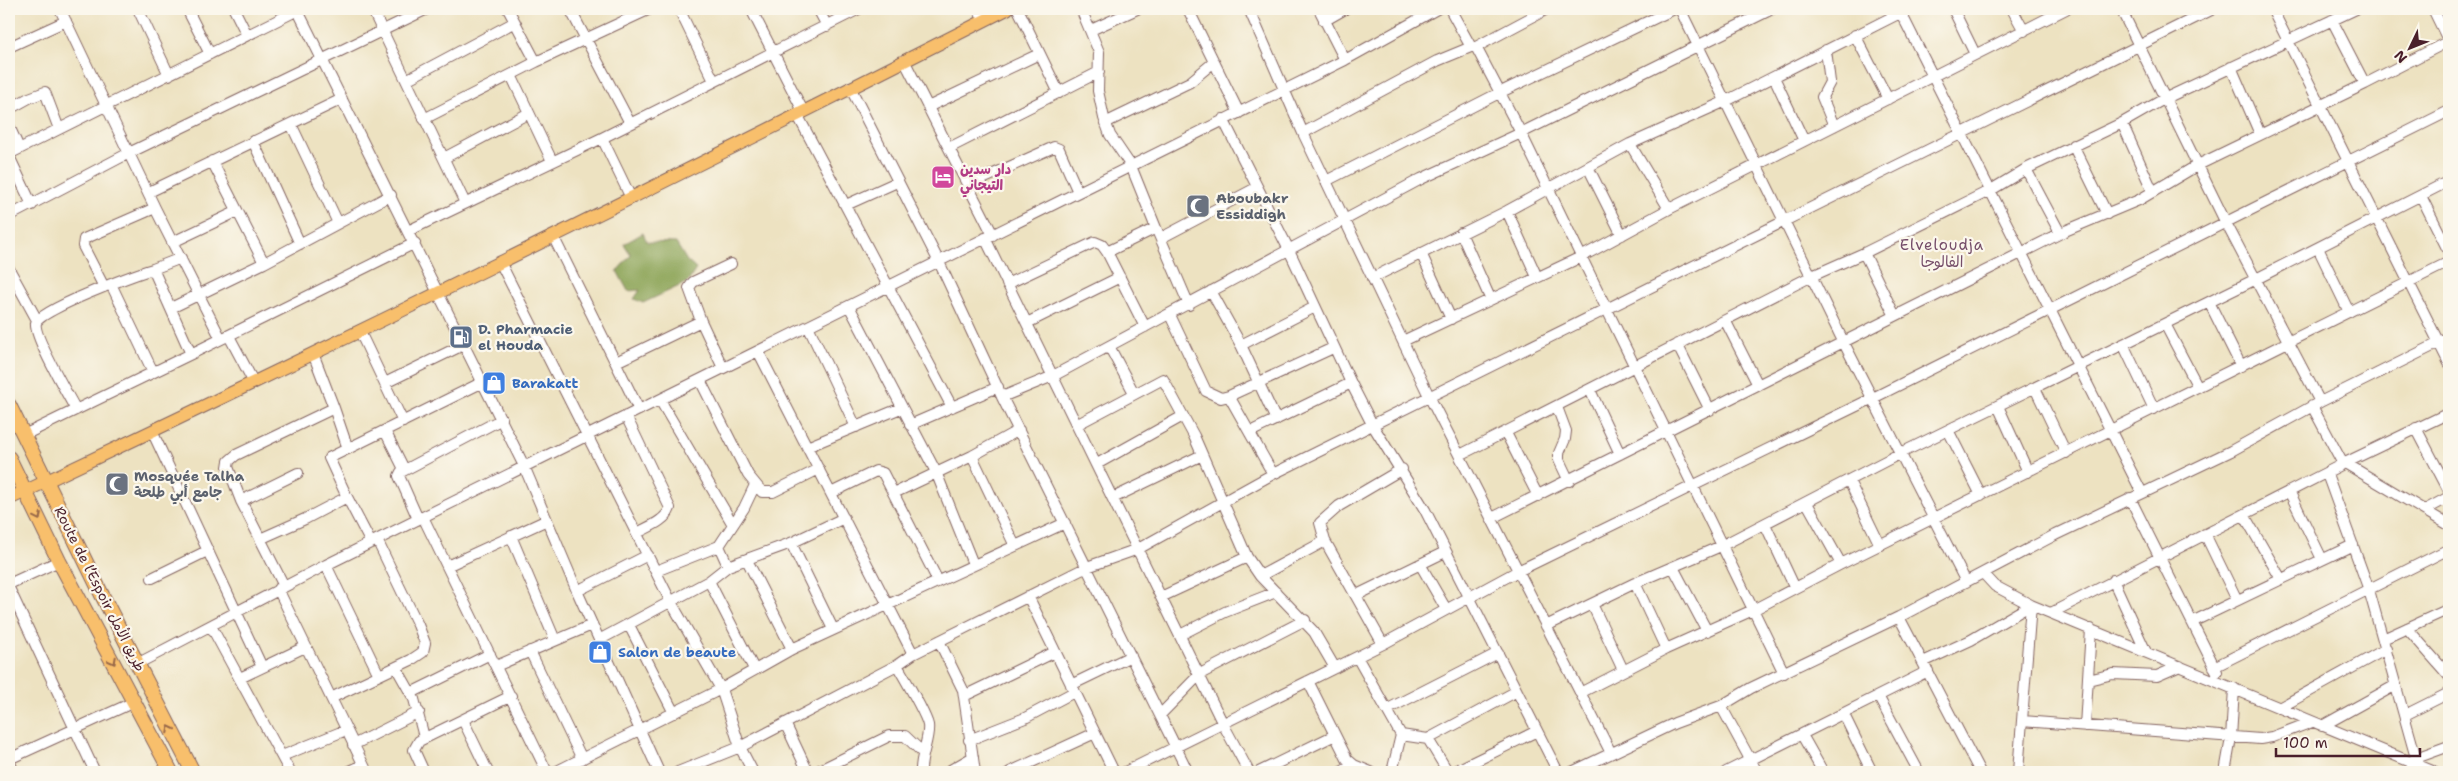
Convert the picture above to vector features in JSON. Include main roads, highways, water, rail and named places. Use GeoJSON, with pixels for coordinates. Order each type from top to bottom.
{"type":"FeatureCollection","features":[{"type":"Feature","properties":{"kind":"highway","name":"Route de l’Espoir طريق الأمل"},"geometry":{"type":"LineString","coordinates":[[9,405],[192,772]]}},
{"type":"Feature","properties":{"kind":"highway","name":"Route de l’Espoir طريق الأمل"},"geometry":{"type":"LineString","coordinates":[[9,458],[59,561],[170,772]]}},
{"type":"Feature","properties":{"kind":"main road"},"geometry":{"type":"LineString","coordinates":[[9,499],[254,382],[314,356],[439,291],[631,198],[904,60],[981,15],[1007,9]]}},
{"type":"Feature","properties":{"kind":"place","name":"دار سدين التيجاني"},"geometry":{"type":"Point","coordinates":[943,177]}},
{"type":"Feature","properties":{"kind":"place","name":"Aboubakr Essiddigh"},"geometry":{"type":"Point","coordinates":[1198,206]}},
{"type":"Feature","properties":{"kind":"place","name":"D. Pharmacie el Houda"},"geometry":{"type":"Point","coordinates":[461,337]}},
{"type":"Feature","properties":{"kind":"place","name":"Barakatt"},"geometry":{"type":"Point","coordinates":[494,383]}},
{"type":"Feature","properties":{"kind":"place","name":"Mosquée Talha جامع أبي طلحة"},"geometry":{"type":"Point","coordinates":[117,484]}},
{"type":"Feature","properties":{"kind":"place","name":"Salon de beaute"},"geometry":{"type":"Point","coordinates":[600,652]}},
{"type":"Feature","properties":{"kind":"district","name":"Elveloudja الفالوجا"},"geometry":{"type":"Point","coordinates":[1942,254]}}]}
